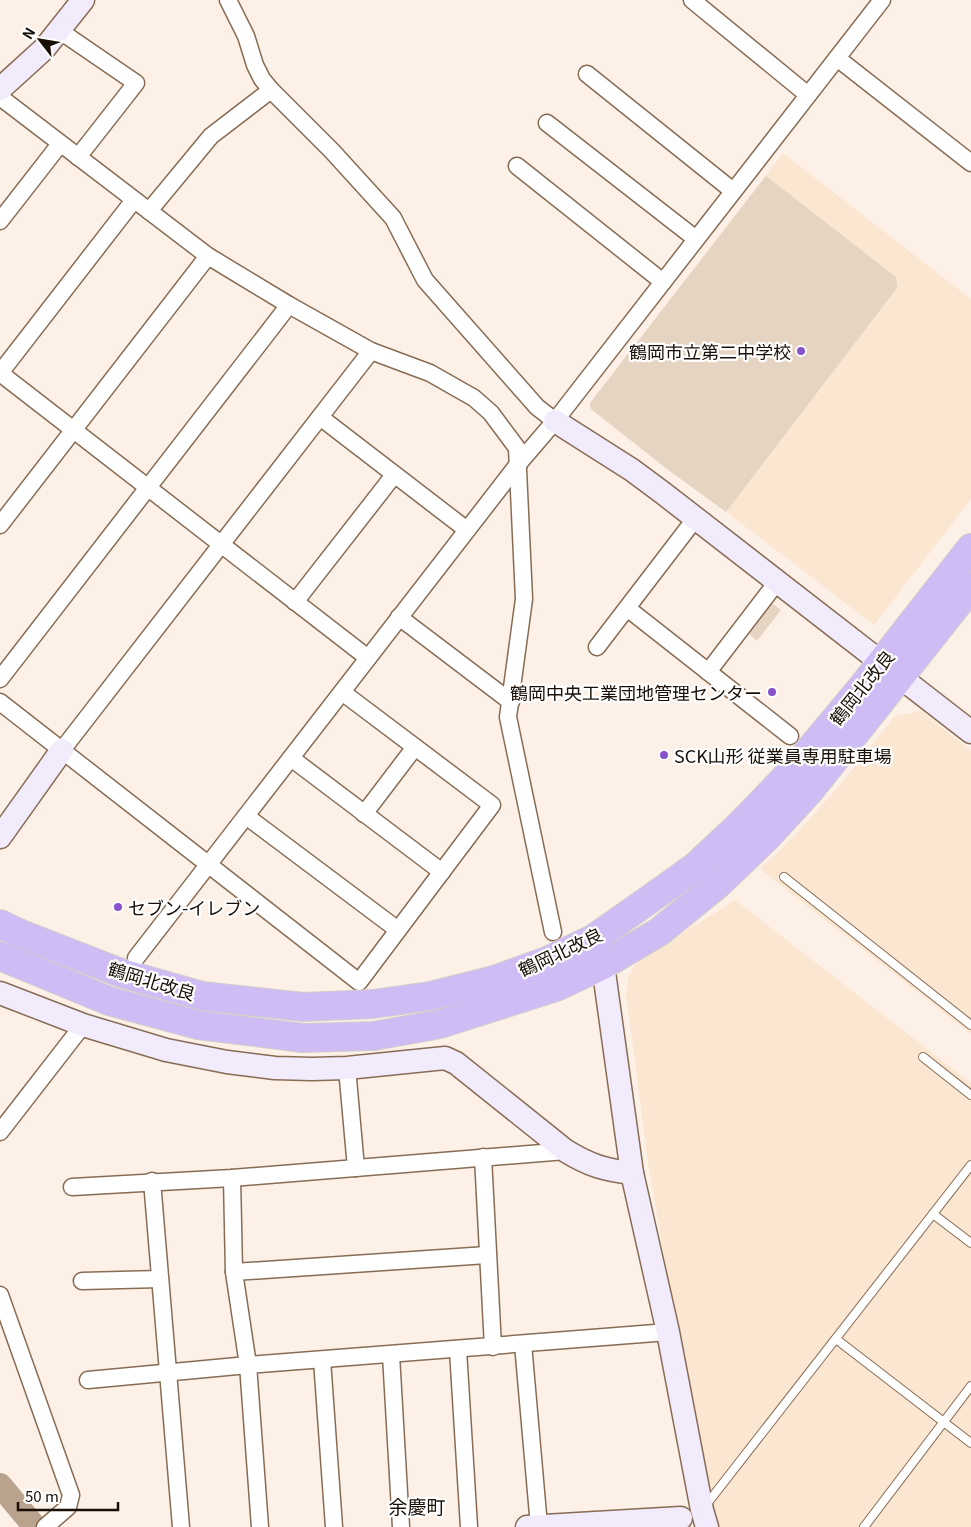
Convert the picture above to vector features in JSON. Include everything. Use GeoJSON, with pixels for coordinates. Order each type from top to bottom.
{"type":"FeatureCollection","features":[{"type":"Feature","properties":{"kind":"highway","name":"鶴岡北改良"},"geometry":{"type":"LineString","coordinates":[[0,956],[109,1001],[189,1023],[303,1038],[374,1036],[440,1024],[556,987],[603,965],[659,932],[718,884],[766,838],[811,789],[971,548]]}},
{"type":"Feature","properties":{"kind":"highway","name":"鶴岡北改良"},"geometry":{"type":"LineString","coordinates":[[0,924],[121,973],[202,996],[303,1007],[373,1004],[430,996],[494,980],[547,961],[593,939],[695,867],[740,825],[971,587]]}},
{"type":"Feature","properties":{"kind":"street"},"geometry":{"type":"LineString","coordinates":[[0,89],[44,49],[83,0]]}},
{"type":"Feature","properties":{"kind":"street"},"geometry":{"type":"LineString","coordinates":[[228,0],[246,36],[255,65],[262,79],[332,151],[393,218],[425,280],[536,407],[554,421],[632,470],[971,732]]}},
{"type":"Feature","properties":{"kind":"street"},"geometry":{"type":"LineString","coordinates":[[692,0],[808,95]]}},
{"type":"Feature","properties":{"kind":"street"},"geometry":{"type":"LineString","coordinates":[[136,958],[519,462],[554,421],[882,0]]}},
{"type":"Feature","properties":{"kind":"street"},"geometry":{"type":"LineString","coordinates":[[60,30],[136,83],[78,157]]}},
{"type":"Feature","properties":{"kind":"street"},"geometry":{"type":"LineString","coordinates":[[836,58],[971,163]]}},
{"type":"Feature","properties":{"kind":"street"},"geometry":{"type":"LineString","coordinates":[[587,74],[733,191]]}},
{"type":"Feature","properties":{"kind":"street"},"geometry":{"type":"LineString","coordinates":[[149,211],[211,136],[271,90]]}},
{"type":"Feature","properties":{"kind":"street"},"geometry":{"type":"LineString","coordinates":[[0,96],[208,256],[289,305],[371,350],[430,373],[474,398],[491,413],[517,448],[524,599],[508,718],[553,932]]}},
{"type":"Feature","properties":{"kind":"street"},"geometry":{"type":"LineString","coordinates":[[547,123],[696,239]]}},
{"type":"Feature","properties":{"kind":"street"},"geometry":{"type":"LineString","coordinates":[[0,221],[60,144]]}},
{"type":"Feature","properties":{"kind":"street"},"geometry":{"type":"LineString","coordinates":[[517,166],[662,282]]}},
{"type":"Feature","properties":{"kind":"street"},"geometry":{"type":"LineString","coordinates":[[134,200],[0,373],[368,658]]}},
{"type":"Feature","properties":{"kind":"street"},"geometry":{"type":"LineString","coordinates":[[0,525],[208,256]]}},
{"type":"Feature","properties":{"kind":"street"},"geometry":{"type":"LineString","coordinates":[[0,679],[289,305]]}},
{"type":"Feature","properties":{"kind":"street"},"geometry":{"type":"LineString","coordinates":[[0,837],[62,750],[371,350]]}},
{"type":"Feature","properties":{"kind":"street"},"geometry":{"type":"LineString","coordinates":[[320,417],[467,530]]}},
{"type":"Feature","properties":{"kind":"street"},"geometry":{"type":"LineString","coordinates":[[295,602],[394,474]]}},
{"type":"Feature","properties":{"kind":"street"},"geometry":{"type":"LineString","coordinates":[[597,647],[696,520]]}},
{"type":"Feature","properties":{"kind":"street"},"geometry":{"type":"LineString","coordinates":[[708,672],[777,582]]}},
{"type":"Feature","properties":{"kind":"street"},"geometry":{"type":"LineString","coordinates":[[627,608],[790,736]]}},
{"type":"Feature","properties":{"kind":"street"},"geometry":{"type":"LineString","coordinates":[[399,618],[511,702]]}},
{"type":"Feature","properties":{"kind":"street"},"geometry":{"type":"LineString","coordinates":[[0,702],[359,982],[492,805],[342,692]]}},
{"type":"Feature","properties":{"kind":"street"},"geometry":{"type":"LineString","coordinates":[[364,814],[415,747]]}},
{"type":"Feature","properties":{"kind":"street"},"geometry":{"type":"LineString","coordinates":[[291,758],[442,872]]}},
{"type":"Feature","properties":{"kind":"street"},"geometry":{"type":"LineString","coordinates":[[246,816],[398,930]]}},
{"type":"Feature","properties":{"kind":"street"},"geometry":{"type":"LineString","coordinates":[[523,1344],[533,1526],[682,1522],[704,1519],[668,1332],[632,1173],[603,965]]}},
{"type":"Feature","properties":{"kind":"street"},"geometry":{"type":"LineString","coordinates":[[0,993],[83,1025],[166,1050],[227,1062],[275,1068],[347,1068],[446,1058],[456,1063],[566,1151],[582,1161],[606,1170],[632,1173]]}},
{"type":"Feature","properties":{"kind":"street"},"geometry":{"type":"LineString","coordinates":[[0,1132],[83,1025]]}},
{"type":"Feature","properties":{"kind":"street"},"geometry":{"type":"LineString","coordinates":[[347,1068],[356,1168]]}},
{"type":"Feature","properties":{"kind":"street"},"geometry":{"type":"LineString","coordinates":[[72,1187],[232,1178],[566,1151]]}},
{"type":"Feature","properties":{"kind":"street"},"geometry":{"type":"LineString","coordinates":[[483,1157],[493,1347]]}},
{"type":"Feature","properties":{"kind":"street"},"geometry":{"type":"LineString","coordinates":[[232,1178],[234,1272],[248,1365],[260,1527]]}},
{"type":"Feature","properties":{"kind":"street"},"geometry":{"type":"LineString","coordinates":[[152,1181],[181,1527]]}},
{"type":"Feature","properties":{"kind":"street"},"geometry":{"type":"LineString","coordinates":[[234,1272],[487,1255]]}},
{"type":"Feature","properties":{"kind":"street"},"geometry":{"type":"LineString","coordinates":[[82,1281],[160,1279]]}},
{"type":"Feature","properties":{"kind":"street"},"geometry":{"type":"LineString","coordinates":[[0,1295],[72,1495],[68,1507],[51,1522]]}},
{"type":"Feature","properties":{"kind":"street"},"geometry":{"type":"LineString","coordinates":[[88,1380],[248,1365],[668,1332]]}},
{"type":"Feature","properties":{"kind":"street"},"geometry":{"type":"LineString","coordinates":[[458,1350],[469,1527]]}},
{"type":"Feature","properties":{"kind":"street"},"geometry":{"type":"LineString","coordinates":[[391,1355],[401,1527]]}},
{"type":"Feature","properties":{"kind":"street"},"geometry":{"type":"LineString","coordinates":[[322,1360],[334,1527]]}},
{"type":"Feature","properties":{"kind":"lane"},"geometry":{"type":"LineString","coordinates":[[784,877],[971,1025]]}},
{"type":"Feature","properties":{"kind":"lane"},"geometry":{"type":"LineString","coordinates":[[923,1057],[971,1095]]}},
{"type":"Feature","properties":{"kind":"lane"},"geometry":{"type":"LineString","coordinates":[[704,1519],[836,1339],[971,1166]]}},
{"type":"Feature","properties":{"kind":"lane"},"geometry":{"type":"LineString","coordinates":[[933,1214],[971,1243]]}},
{"type":"Feature","properties":{"kind":"lane"},"geometry":{"type":"LineString","coordinates":[[836,1339],[971,1443]]}},
{"type":"Feature","properties":{"kind":"lane"},"geometry":{"type":"LineString","coordinates":[[864,1527],[971,1386]]}},
{"type":"Feature","properties":{"kind":"shaded area","name":"鶴岡市立第二中学校"},"geometry":{"type":"Polygon","coordinates":[[[783,153],[971,299],[971,499],[874,625],[667,469],[591,409],[590,403],[783,153]]]}},
{"type":"Feature","properties":{"kind":"shaded area"},"geometry":{"type":"Polygon","coordinates":[[[766,176],[896,277],[897,288],[726,512],[667,469],[591,409],[590,403],[766,176]]]}},
{"type":"Feature","properties":{"kind":"shaded area"},"geometry":{"type":"Polygon","coordinates":[[[771,602],[781,610],[757,641],[748,633],[771,602]]]}},
{"type":"Feature","properties":{"kind":"shaded area"},"geometry":{"type":"Polygon","coordinates":[[[921,711],[971,751],[971,1034],[760,869],[793,837],[841,784],[895,716],[921,711]]]}},
{"type":"Feature","properties":{"kind":"shaded area"},"geometry":{"type":"Polygon","coordinates":[[[735,900],[971,1083],[971,1527],[714,1527],[709,1511],[649,1170],[626,994],[629,975],[637,962],[735,900]]]}},
{"type":"Feature","properties":{"kind":"waterway"},"geometry":{"type":"LineString","coordinates":[[0,1485],[35,1527]]}},
{"type":"Feature","properties":{"kind":"place","name":"鶴岡市立第二中学校"},"geometry":{"type":"Point","coordinates":[801,351]}},
{"type":"Feature","properties":{"kind":"place","name":"鶴岡中央工業団地管理センター"},"geometry":{"type":"Point","coordinates":[772,692]}},
{"type":"Feature","properties":{"kind":"place","name":"SCK山形 従業員専用駐車場"},"geometry":{"type":"Point","coordinates":[664,755]}},
{"type":"Feature","properties":{"kind":"place","name":"セブン-イレブン"},"geometry":{"type":"Point","coordinates":[118,907]}},
{"type":"Feature","properties":{"kind":"district","name":"余慶町"},"geometry":{"type":"Point","coordinates":[417,1505]}}]}
